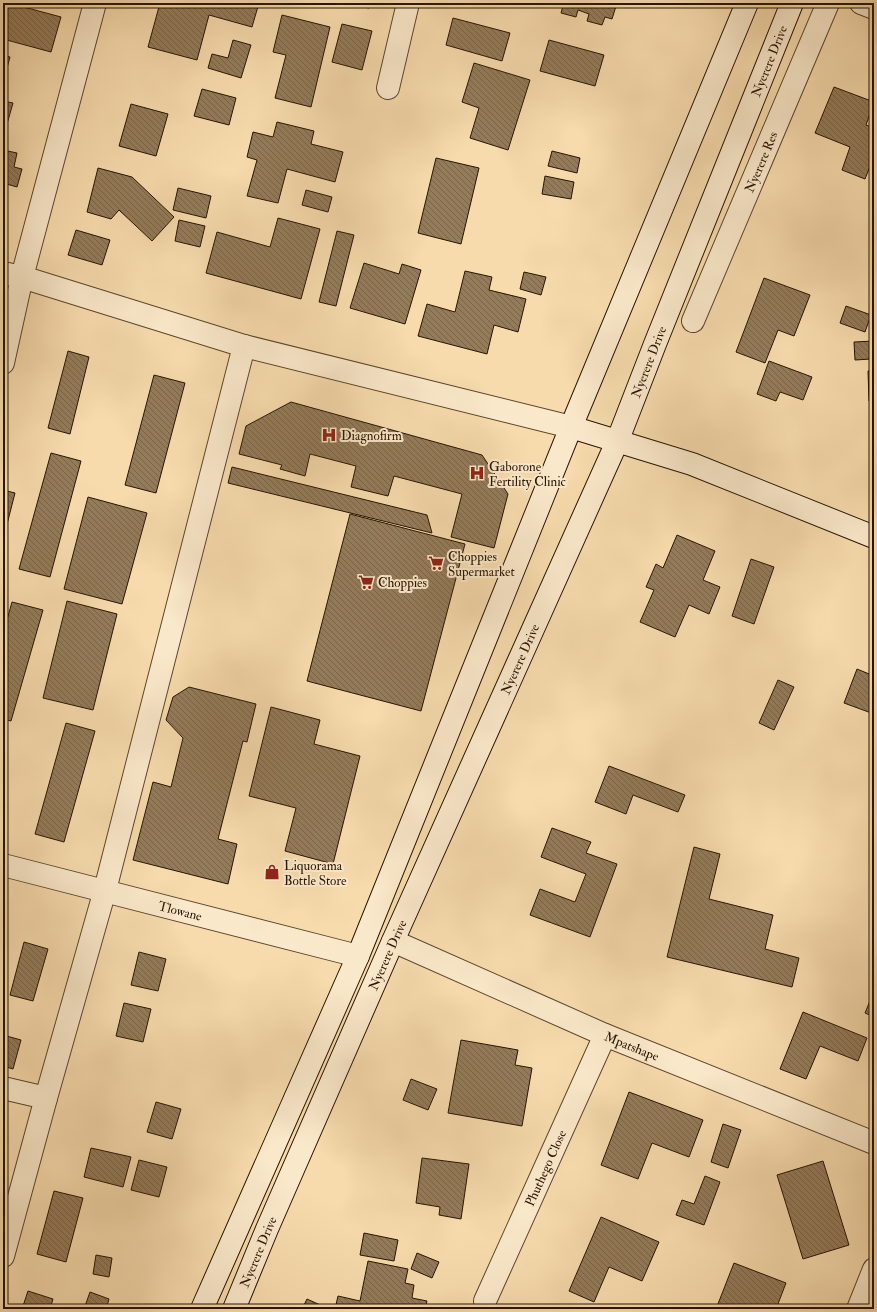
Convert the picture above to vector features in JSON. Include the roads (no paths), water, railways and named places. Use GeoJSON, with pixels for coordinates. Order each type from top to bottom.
{"type":"FeatureCollection","features":[{"type":"Feature","properties":{"kind":"street"},"geometry":{"type":"LineString","coordinates":[[3,363],[13,275],[95,3]]}},
{"type":"Feature","properties":{"kind":"street"},"geometry":{"type":"LineString","coordinates":[[388,88],[408,3]]}},
{"type":"Feature","properties":{"kind":"street","name":"Nyerere Drive"},"geometry":{"type":"LineString","coordinates":[[202,1309],[358,956],[571,427],[747,3]]}},
{"type":"Feature","properties":{"kind":"street","name":"Nyerere Drive"},"geometry":{"type":"LineString","coordinates":[[234,1309],[393,941],[618,442],[655,344],[792,3]]}},
{"type":"Feature","properties":{"kind":"street","name":"Nyerere Res"},"geometry":{"type":"LineString","coordinates":[[693,321],[828,3]]}},
{"type":"Feature","properties":{"kind":"street"},"geometry":{"type":"LineString","coordinates":[[861,3],[874,8]]}},
{"type":"Feature","properties":{"kind":"street"},"geometry":{"type":"LineString","coordinates":[[13,275],[244,346],[571,427],[692,464],[874,537]]}},
{"type":"Feature","properties":{"kind":"street"},"geometry":{"type":"LineString","coordinates":[[3,1256],[105,890],[244,346]]}},
{"type":"Feature","properties":{"kind":"street","name":"Tlowane"},"geometry":{"type":"LineString","coordinates":[[3,865],[358,956]]}},
{"type":"Feature","properties":{"kind":"street","name":"Mpatshape"},"geometry":{"type":"LineString","coordinates":[[393,941],[606,1034],[874,1143]]}},
{"type":"Feature","properties":{"kind":"street","name":"Phuthego Close"},"geometry":{"type":"LineString","coordinates":[[484,1301],[606,1034]]}},
{"type":"Feature","properties":{"kind":"street"},"geometry":{"type":"LineString","coordinates":[[3,1088],[46,1098]]}},
{"type":"Feature","properties":{"kind":"street"},"geometry":{"type":"LineString","coordinates":[[858,1309],[874,1269]]}},
{"type":"Feature","properties":{"kind":"place","name":"Diagnofirm"},"geometry":{"type":"Point","coordinates":[329,435]}},
{"type":"Feature","properties":{"kind":"place","name":"Gaborone Fertility Clinic"},"geometry":{"type":"Point","coordinates":[477,473]}},
{"type":"Feature","properties":{"kind":"place","name":"Choppies Supermarket"},"geometry":{"type":"Point","coordinates":[436,563]}},
{"type":"Feature","properties":{"kind":"place","name":"Choppies"},"geometry":{"type":"Point","coordinates":[366,582]}},
{"type":"Feature","properties":{"kind":"place","name":"Liquorama Bottle Store"},"geometry":{"type":"Point","coordinates":[272,872]}}]}
